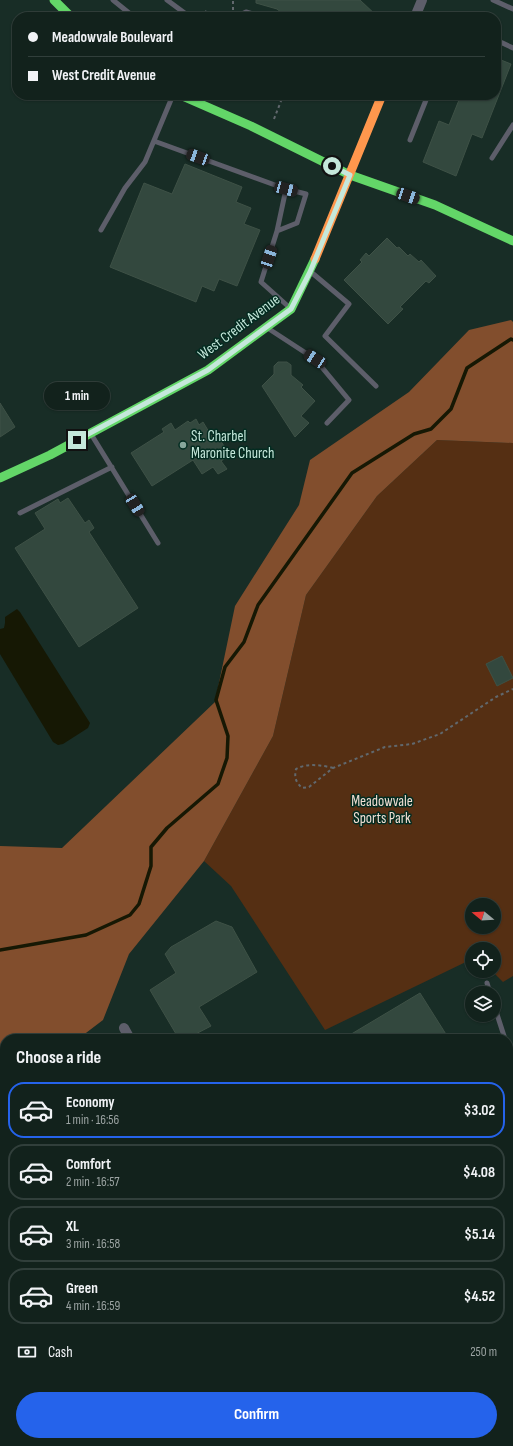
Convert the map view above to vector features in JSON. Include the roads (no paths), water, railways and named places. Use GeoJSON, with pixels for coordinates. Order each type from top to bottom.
{"type":"FeatureCollection","features":[{"type":"Feature","properties":{"kind":"street"},"geometry":{"type":"LineString","coordinates":[[54,0],[66,12]]}},
{"type":"Feature","properties":{"kind":"street"},"geometry":{"type":"LineString","coordinates":[[417,12],[422,0]]}},
{"type":"Feature","properties":{"kind":"street"},"geometry":{"type":"LineString","coordinates":[[191,100],[251,126],[350,175],[435,205],[513,241]]}},
{"type":"Feature","properties":{"kind":"street","name":"West Credit Avenue"},"geometry":{"type":"LineString","coordinates":[[0,478],[50,455],[208,370],[291,309],[310,272],[380,100]]}},
{"type":"Feature","properties":{"kind":"street"},"geometry":{"type":"LineString","coordinates":[[124,1028],[127,1034]]}},
{"type":"Feature","properties":{"kind":"lane"},"geometry":{"type":"LineString","coordinates":[[113,0],[128,12]]}},
{"type":"Feature","properties":{"kind":"lane"},"geometry":{"type":"LineString","coordinates":[[167,0],[183,12]]}},
{"type":"Feature","properties":{"kind":"lane"},"geometry":{"type":"LineString","coordinates":[[493,0],[513,9]]}},
{"type":"Feature","properties":{"kind":"lane"},"geometry":{"type":"LineString","coordinates":[[501,42],[513,48]]}},
{"type":"Feature","properties":{"kind":"lane"},"geometry":{"type":"LineString","coordinates":[[101,230],[125,188],[144,162],[171,100]]}},
{"type":"Feature","properties":{"kind":"lane"},"geometry":{"type":"LineString","coordinates":[[410,140],[426,100]]}},
{"type":"Feature","properties":{"kind":"lane"},"geometry":{"type":"LineString","coordinates":[[492,158],[513,125]]}},
{"type":"Feature","properties":{"kind":"lane"},"geometry":{"type":"LineString","coordinates":[[154,141],[286,189],[306,194],[297,223],[277,231]]}},
{"type":"Feature","properties":{"kind":"lane"},"geometry":{"type":"LineString","coordinates":[[286,189],[277,231],[261,282],[291,309]]}},
{"type":"Feature","properties":{"kind":"lane"},"geometry":{"type":"LineString","coordinates":[[310,272],[349,304],[325,336],[376,386]]}},
{"type":"Feature","properties":{"kind":"lane"},"geometry":{"type":"LineString","coordinates":[[266,327],[315,359],[349,400],[327,423]]}},
{"type":"Feature","properties":{"kind":"lane"},"geometry":{"type":"LineString","coordinates":[[91,433],[158,543]]}},
{"type":"Feature","properties":{"kind":"lane"},"geometry":{"type":"LineString","coordinates":[[20,513],[112,467]]}},
{"type":"Feature","properties":{"kind":"lane"},"geometry":{"type":"LineString","coordinates":[[500,1022],[503,1034]]}},
{"type":"Feature","properties":{"kind":"waterway"},"geometry":{"type":"LineString","coordinates":[[0,950],[86,935],[130,915],[139,904],[151,866],[151,847],[167,828],[218,784],[227,758],[228,736],[216,700],[225,667],[244,642],[258,605],[352,473],[414,434],[431,429],[451,409],[467,368],[511,339],[513,340]]}},
{"type":"Feature","properties":{"kind":"place","name":"St. Charbel Maronite Church"},"geometry":{"type":"Point","coordinates":[183,445]}},
{"type":"Feature","properties":{"kind":"park label","name":"Meadowvale Sports Park"},"geometry":{"type":"Point","coordinates":[382,810]}}]}
